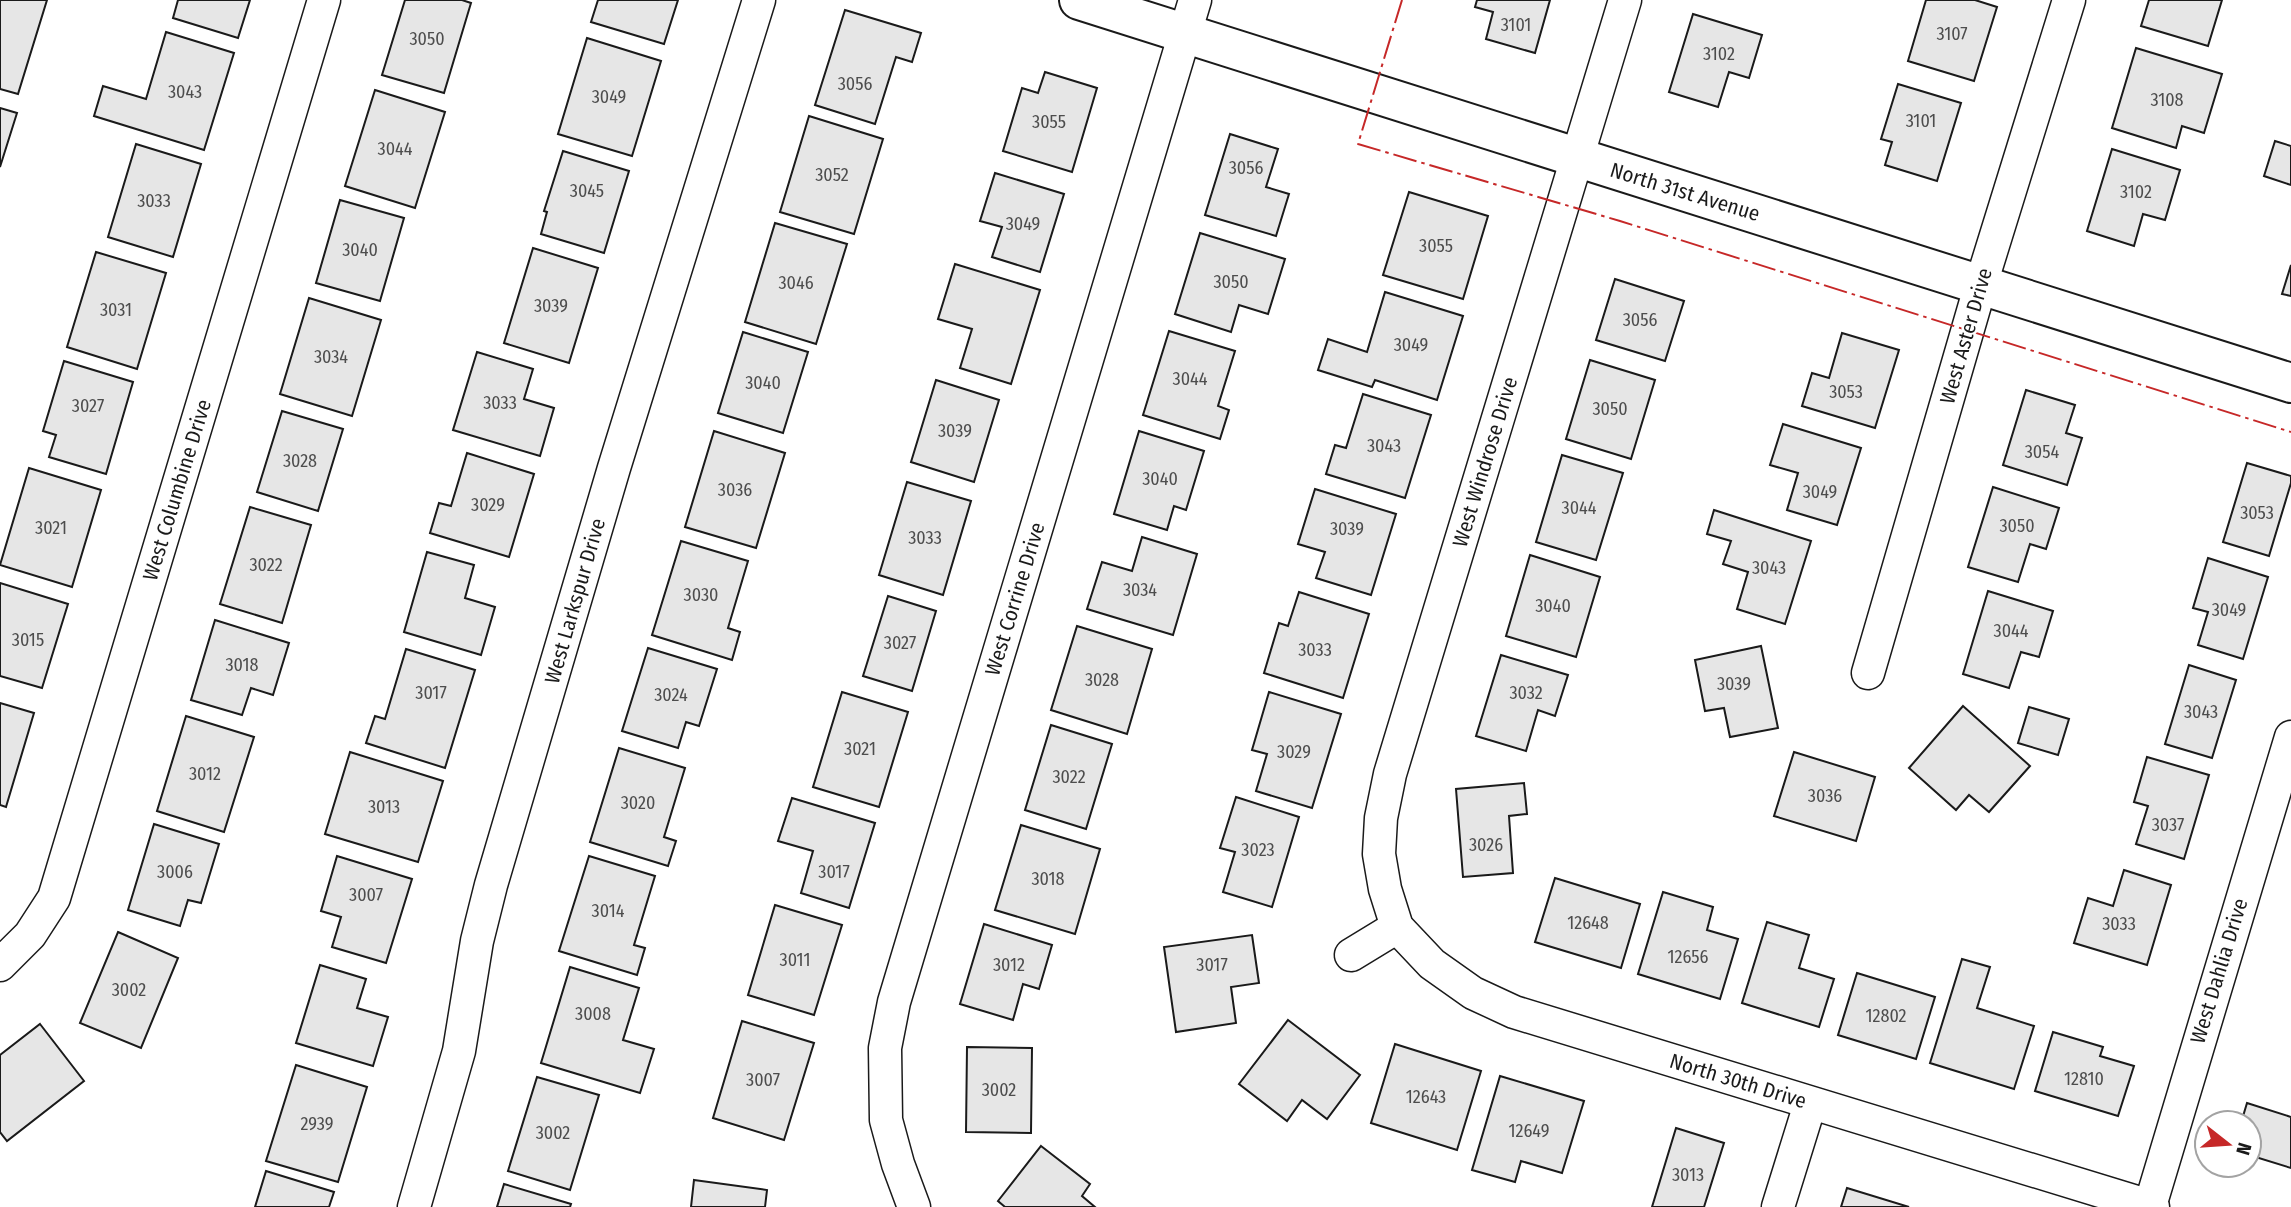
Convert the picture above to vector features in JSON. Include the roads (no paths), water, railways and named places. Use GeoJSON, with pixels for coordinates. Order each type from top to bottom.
{"type":"FeatureCollection","features":[{"type":"Feature","properties":{"kind":"street","name":"West Columbine Drive"},"geometry":{"type":"LineString","coordinates":[[0,965],[30,935],[54,898],[324,0]]}},
{"type":"Feature","properties":{"kind":"street","name":"West Larkspur Drive"},"geometry":{"type":"LineString","coordinates":[[414,1207],[459,1051],[477,940],[491,885],[614,468],[759,0]]}},
{"type":"Feature","properties":{"kind":"street","name":"North 31st Avenue"},"geometry":{"type":"LineString","coordinates":[[1079,0],[1190,17],[1577,158],[2291,383]]}},
{"type":"Feature","properties":{"kind":"street","name":"West Windrose Drive"},"geometry":{"type":"LineString","coordinates":[[1397,927],[1385,889],[1379,854],[1381,818],[1390,774],[1625,0]]}},
{"type":"Feature","properties":{"kind":"street","name":"West Aster Drive"},"geometry":{"type":"LineString","coordinates":[[1868,673],[1981,284],[2069,0]]}},
{"type":"Feature","properties":{"kind":"street","name":"West Corrine Drive"},"geometry":{"type":"LineString","coordinates":[[910,1206],[886,1120],[885,1048],[894,1002],[1190,17]]}},
{"type":"Feature","properties":{"kind":"street","name":"West Dahlia Drive"},"geometry":{"type":"LineString","coordinates":[[2151,1207],[2291,737]]}},
{"type":"Feature","properties":{"kind":"street"},"geometry":{"type":"LineString","coordinates":[[1351,955],[1397,927]]}},
{"type":"Feature","properties":{"kind":"street","name":"North 30th Drive"},"geometry":{"type":"LineString","coordinates":[[1397,927],[1432,964],[1473,993],[1514,1012],[2151,1207]]}},
{"type":"Feature","properties":{"kind":"street"},"geometry":{"type":"LineString","coordinates":[[1778,1207],[1810,1104]]}}]}
